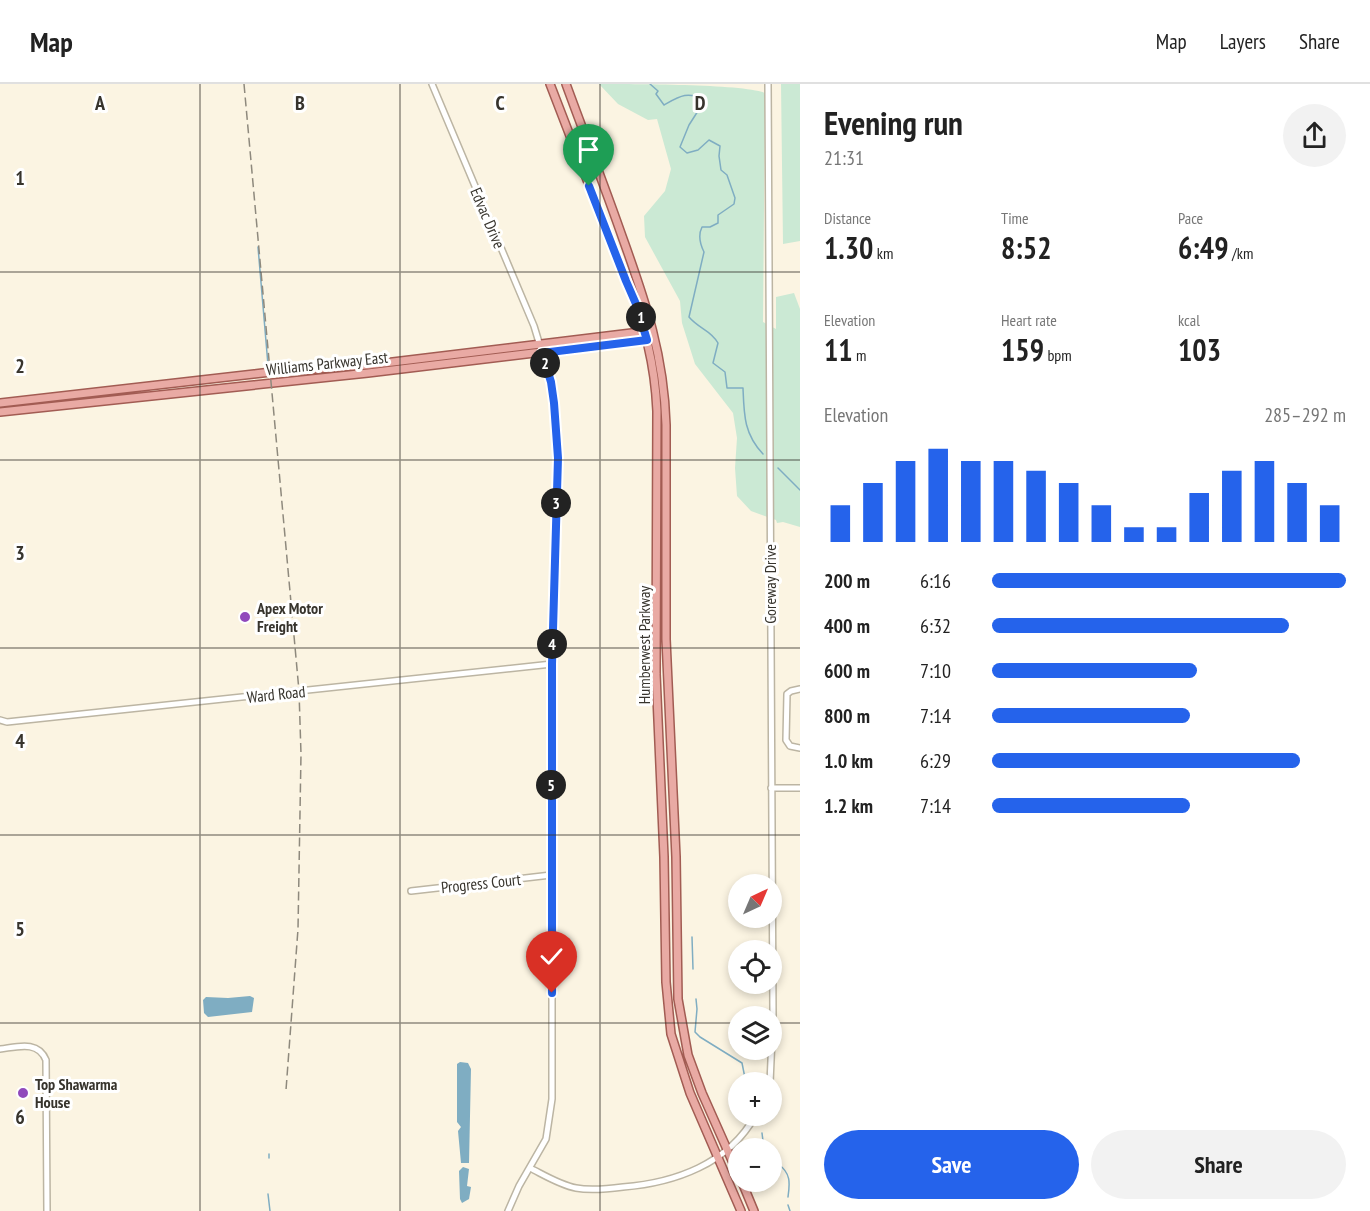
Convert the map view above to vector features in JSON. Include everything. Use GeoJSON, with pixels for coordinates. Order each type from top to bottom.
{"type":"FeatureCollection","features":[{"type":"Feature","properties":{"kind":"main road","name":"Humberwest Parkway"},"geometry":{"type":"LineString","coordinates":[[550,84],[645,332],[654,374],[657,411],[656,674],[664,857],[666,982],[671,1034],[690,1093],[741,1211]]}},
{"type":"Feature","properties":{"kind":"main road","name":"Humberwest Parkway"},"geometry":{"type":"LineString","coordinates":[[566,84],[654,330],[665,395],[666,639],[676,857],[678,999],[688,1055],[702,1093],[728,1149]]}},
{"type":"Feature","properties":{"kind":"main road","name":"Williams Parkway East"},"geometry":{"type":"LineString","coordinates":[[0,403],[271,372],[368,365],[654,330]]}},
{"type":"Feature","properties":{"kind":"main road","name":"Williams Parkway East"},"geometry":{"type":"LineString","coordinates":[[0,412],[542,353],[656,338]]}},
{"type":"Feature","properties":{"kind":"main road"},"geometry":{"type":"LineString","coordinates":[[746,1192],[754,1211]]}},
{"type":"Feature","properties":{"kind":"street","name":"Edvac Drive"},"geometry":{"type":"LineString","coordinates":[[432,84],[534,326],[551,382],[558,458],[552,664],[552,1099],[546,1139],[519,1186],[508,1211]]}},
{"type":"Feature","properties":{"kind":"street","name":"Goreway Drive"},"geometry":{"type":"LineString","coordinates":[[768,84],[773,1016],[770,1072]]}},
{"type":"Feature","properties":{"kind":"street","name":"Ward Road"},"geometry":{"type":"LineString","coordinates":[[1,721],[102,713],[552,664]]}},
{"type":"Feature","properties":{"kind":"street"},"geometry":{"type":"LineString","coordinates":[[800,689],[787,694],[786,740],[790,746],[800,748]]}},
{"type":"Feature","properties":{"kind":"street"},"geometry":{"type":"LineString","coordinates":[[771,788],[800,788]]}},
{"type":"Feature","properties":{"kind":"street","name":"Progress Court"},"geometry":{"type":"LineString","coordinates":[[411,891],[551,875]]}},
{"type":"Feature","properties":{"kind":"street"},"geometry":{"type":"LineString","coordinates":[[0,1049],[32,1046],[45,1057],[47,1211]]}},
{"type":"Feature","properties":{"kind":"street"},"geometry":{"type":"LineString","coordinates":[[738,1138],[749,1126]]}},
{"type":"Feature","properties":{"kind":"street"},"geometry":{"type":"LineString","coordinates":[[530,1168],[576,1188],[602,1189],[660,1183],[694,1171],[728,1149]]}},
{"type":"Feature","properties":{"kind":"green space"},"geometry":{"type":"Polygon","coordinates":[[[599,84],[712,86],[765,93],[763,322],[776,329],[776,297],[794,293],[800,309],[800,527],[783,522],[777,523],[776,520],[751,511],[737,496],[735,468],[737,438],[733,413],[695,364],[682,323],[680,301],[645,237],[644,216],[665,191],[671,169],[657,119],[648,120],[618,104],[599,84]]]}},
{"type":"Feature","properties":{"kind":"green space"},"geometry":{"type":"Polygon","coordinates":[[[781,84],[800,84],[800,241],[783,244],[781,84]]]}},
{"type":"Feature","properties":{"kind":"water"},"geometry":{"type":"Polygon","coordinates":[[[250,996],[254,998],[252,1012],[208,1017],[204,1013],[203,1000],[206,997],[250,996]]]}},
{"type":"Feature","properties":{"kind":"water"},"geometry":{"type":"Polygon","coordinates":[[[468,1063],[471,1069],[469,1163],[461,1163],[458,1131],[461,1127],[457,1122],[457,1064],[468,1063]]]}},
{"type":"Feature","properties":{"kind":"water"},"geometry":{"type":"Polygon","coordinates":[[[463,1167],[469,1169],[467,1186],[471,1187],[469,1199],[462,1203],[459,1171],[463,1167]]]}},
{"type":"Feature","properties":{"kind":"waterway"},"geometry":{"type":"LineString","coordinates":[[650,84],[658,91],[656,94],[664,105],[688,95],[705,100],[689,125],[680,147],[687,153],[698,150],[709,140],[720,146],[721,170],[727,175],[735,198],[734,204],[718,215],[718,223],[710,227],[702,227],[700,240],[704,252],[689,317],[712,335],[718,343],[713,363],[725,372],[727,388],[743,388],[749,431],[763,454]]}},
{"type":"Feature","properties":{"kind":"waterway"},"geometry":{"type":"LineString","coordinates":[[258,247],[268,365]]}},
{"type":"Feature","properties":{"kind":"waterway"},"geometry":{"type":"LineString","coordinates":[[778,468],[800,490]]}},
{"type":"Feature","properties":{"kind":"waterway"},"geometry":{"type":"LineString","coordinates":[[692,937],[693,969]]}},
{"type":"Feature","properties":{"kind":"waterway"},"geometry":{"type":"LineString","coordinates":[[696,999],[695,1032],[742,1063],[744,1072]]}},
{"type":"Feature","properties":{"kind":"waterway"},"geometry":{"type":"LineString","coordinates":[[762,1133],[763,1138]]}},
{"type":"Feature","properties":{"kind":"waterway"},"geometry":{"type":"LineString","coordinates":[[782,1168],[789,1179],[788,1197]]}},
{"type":"Feature","properties":{"kind":"waterway"},"geometry":{"type":"LineString","coordinates":[[268,1194],[270,1211]]}},
{"type":"Feature","properties":{"kind":"waterway"},"geometry":{"type":"LineString","coordinates":[[788,1205],[790,1211]]}},
{"type":"Feature","properties":{"kind":"railway"},"geometry":{"type":"LineString","coordinates":[[244,84],[299,691],[301,754],[298,929],[286,1090]]}},
{"type":"Feature","properties":{"kind":"place","name":"Apex Motor Freight"},"geometry":{"type":"Point","coordinates":[245,617]}},
{"type":"Feature","properties":{"kind":"place","name":"Top Shawarma House"},"geometry":{"type":"Point","coordinates":[23,1093]}},
{"type":"Feature","properties":{"kind":"route"},"geometry":{"type":"LineString","coordinates":[[552,993],[552,664],[558,458],[557,425],[551,382],[542,353],[647,340],[643,322],[589,186]]}}]}
